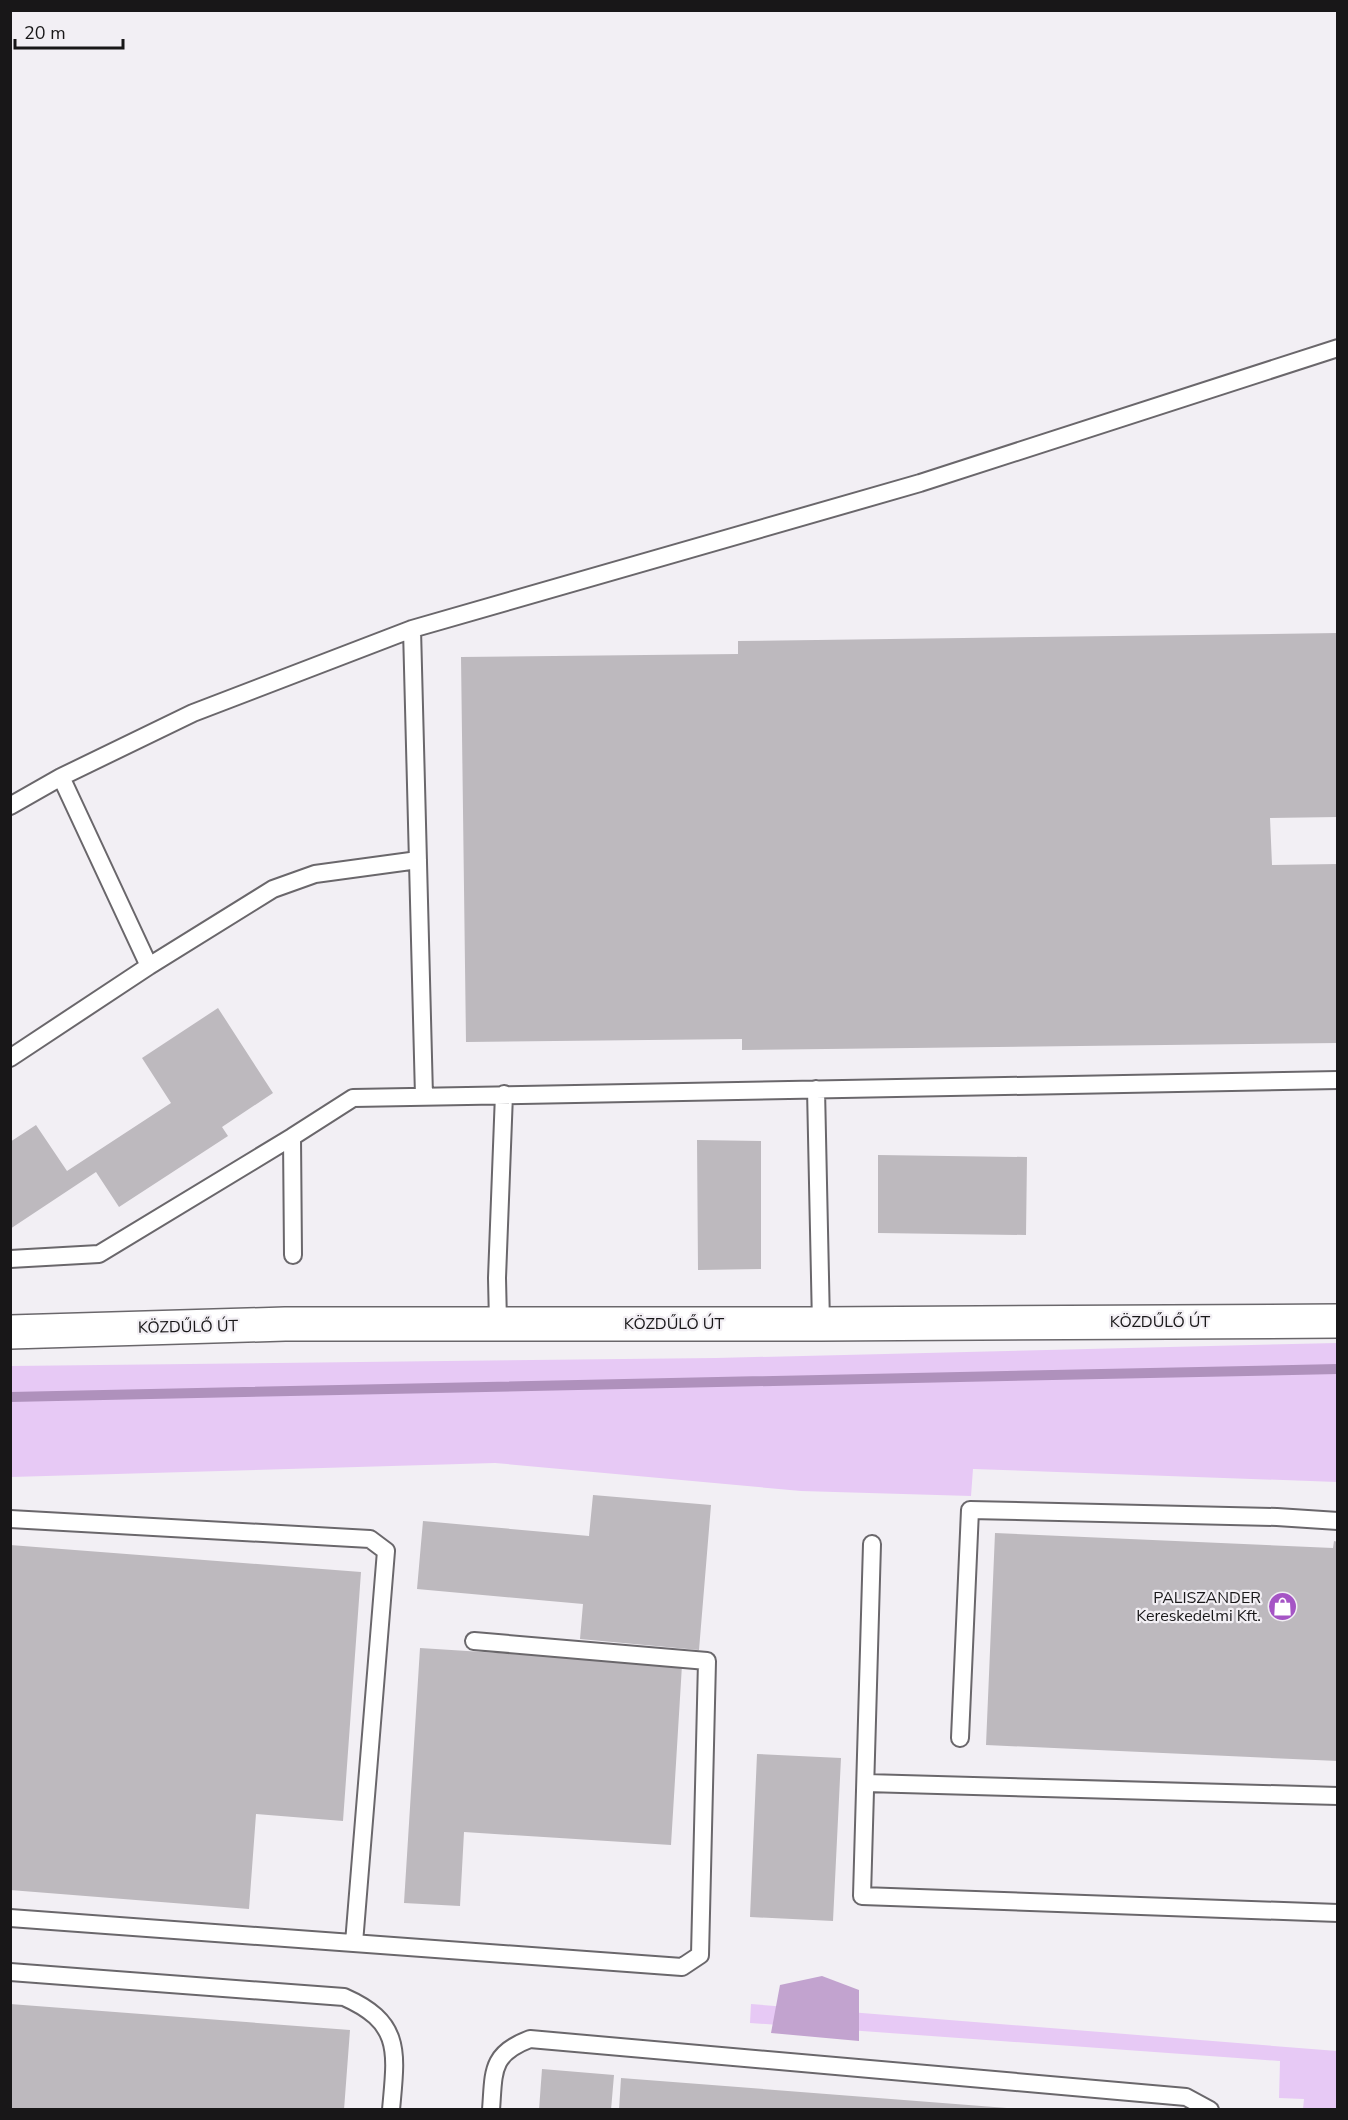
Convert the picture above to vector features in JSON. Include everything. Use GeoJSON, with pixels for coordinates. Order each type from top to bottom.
{"type":"FeatureCollection","features":[{"type":"Feature","properties":{"kind":"street","name":"KÖZDŰLŐ ÚT"},"geometry":{"type":"LineString","coordinates":[[10,1332],[285,1324],[1338,1321]]}},
{"type":"Feature","properties":{"kind":"lane"},"geometry":{"type":"LineString","coordinates":[[10,806],[61,777],[193,713],[412,630],[920,483],[1338,348]]}},
{"type":"Feature","properties":{"kind":"lane"},"geometry":{"type":"LineString","coordinates":[[412,630],[424,1096]]}},
{"type":"Feature","properties":{"kind":"lane"},"geometry":{"type":"LineString","coordinates":[[61,777],[149,966]]}},
{"type":"Feature","properties":{"kind":"lane"},"geometry":{"type":"LineString","coordinates":[[10,1058],[149,966],[273,889],[315,874],[418,860]]}},
{"type":"Feature","properties":{"kind":"lane"},"geometry":{"type":"LineString","coordinates":[[10,1259],[99,1254],[352,1098],[1338,1080]]}},
{"type":"Feature","properties":{"kind":"lane"},"geometry":{"type":"LineString","coordinates":[[816,1089],[821,1324]]}},
{"type":"Feature","properties":{"kind":"lane"},"geometry":{"type":"LineString","coordinates":[[498,1323],[497,1278],[504,1094]]}},
{"type":"Feature","properties":{"kind":"lane"},"geometry":{"type":"LineString","coordinates":[[292,1137],[293,1255]]}},
{"type":"Feature","properties":{"kind":"lane"},"geometry":{"type":"LineString","coordinates":[[960,1738],[970,1510],[1277,1517],[1338,1521]]}},
{"type":"Feature","properties":{"kind":"lane"},"geometry":{"type":"LineString","coordinates":[[10,1519],[370,1539],[386,1551],[354,1943]]}},
{"type":"Feature","properties":{"kind":"lane"},"geometry":{"type":"LineString","coordinates":[[872,1544],[862,1896],[1338,1913]]}},
{"type":"Feature","properties":{"kind":"lane"},"geometry":{"type":"LineString","coordinates":[[10,1918],[682,1967],[700,1956],[707,1661],[474,1641]]}},
{"type":"Feature","properties":{"kind":"lane"},"geometry":{"type":"LineString","coordinates":[[866,1784],[1338,1796]]}},
{"type":"Feature","properties":{"kind":"lane"},"geometry":{"type":"LineString","coordinates":[[10,1972],[344,1997],[365,2006],[381,2020],[390,2035],[394,2074],[391,2109]]}},
{"type":"Feature","properties":{"kind":"lane"},"geometry":{"type":"LineString","coordinates":[[491,2109],[495,2069],[498,2063],[513,2046],[530,2039],[1186,2097],[1210,2109]]}},
{"type":"Feature","properties":{"kind":"shaded area"},"geometry":{"type":"Polygon","coordinates":[[[1337,1343],[1337,1482],[973,1469],[971,1496],[801,1491],[495,1463],[11,1477],[11,1366],[716,1358],[1337,1343]]]}},
{"type":"Feature","properties":{"kind":"shaded area"},"geometry":{"type":"Polygon","coordinates":[[[822,1976],[859,1990],[859,2041],[771,2033],[780,1985],[822,1976]]]}},
{"type":"Feature","properties":{"kind":"shaded area"},"geometry":{"type":"Polygon","coordinates":[[[751,2004],[1337,2051],[1337,2109],[1303,2109],[1304,2099],[1279,2098],[1280,2061],[750,2023],[751,2004]]]}},
{"type":"Feature","properties":{"kind":"building"},"geometry":{"type":"Polygon","coordinates":[[[1338,633],[1338,817],[1270,818],[1272,865],[1338,864],[1338,1043],[742,1050],[742,1039],[466,1042],[461,657],[738,654],[738,641],[1338,633]]]}},
{"type":"Feature","properties":{"kind":"building"},"geometry":{"type":"Polygon","coordinates":[[[218,1008],[273,1093],[222,1127],[228,1136],[119,1207],[96,1172],[10,1229],[10,1142],[36,1125],[67,1171],[171,1103],[142,1058],[218,1008]]]}},
{"type":"Feature","properties":{"kind":"building"},"geometry":{"type":"Polygon","coordinates":[[[697,1140],[761,1141],[761,1269],[698,1270],[697,1140]]]}},
{"type":"Feature","properties":{"kind":"building"},"geometry":{"type":"Polygon","coordinates":[[[878,1155],[1027,1157],[1026,1235],[878,1233],[878,1155]]]}},
{"type":"Feature","properties":{"kind":"building"},"geometry":{"type":"Polygon","coordinates":[[[593,1495],[711,1505],[699,1650],[580,1639],[583,1604],[417,1589],[423,1521],[589,1536],[593,1495]]]}},
{"type":"Feature","properties":{"kind":"building"},"geometry":{"type":"Polygon","coordinates":[[[995,1533],[1333,1548],[1334,1541],[1338,1542],[1338,1761],[986,1745],[995,1533]]]}},
{"type":"Feature","properties":{"kind":"building"},"geometry":{"type":"Polygon","coordinates":[[[10,1545],[361,1572],[343,1821],[256,1814],[249,1909],[10,1890],[10,1545]]]}},
{"type":"Feature","properties":{"kind":"building"},"geometry":{"type":"Polygon","coordinates":[[[420,1648],[682,1665],[671,1845],[464,1832],[460,1906],[404,1903],[420,1648]]]}},
{"type":"Feature","properties":{"kind":"building"},"geometry":{"type":"Polygon","coordinates":[[[757,1754],[841,1758],[833,1921],[750,1917],[757,1754]]]}},
{"type":"Feature","properties":{"kind":"building"},"geometry":{"type":"Polygon","coordinates":[[[10,2004],[350,2030],[344,2110],[10,2110],[10,2004]]]}},
{"type":"Feature","properties":{"kind":"building"},"geometry":{"type":"Polygon","coordinates":[[[542,2069],[614,2075],[611,2110],[539,2110],[542,2069]]]}},
{"type":"Feature","properties":{"kind":"building"},"geometry":{"type":"Polygon","coordinates":[[[621,2078],[1007,2108],[1007,2110],[619,2110],[621,2078]]]}},
{"type":"Feature","properties":{"kind":"waterway"},"geometry":{"type":"LineString","coordinates":[[10,1397],[1338,1369]]}},
{"type":"Feature","properties":{"kind":"place","name":"PALISZANDER Kereskedelmi Kft."},"geometry":{"type":"Point","coordinates":[1282,1607]}}]}
